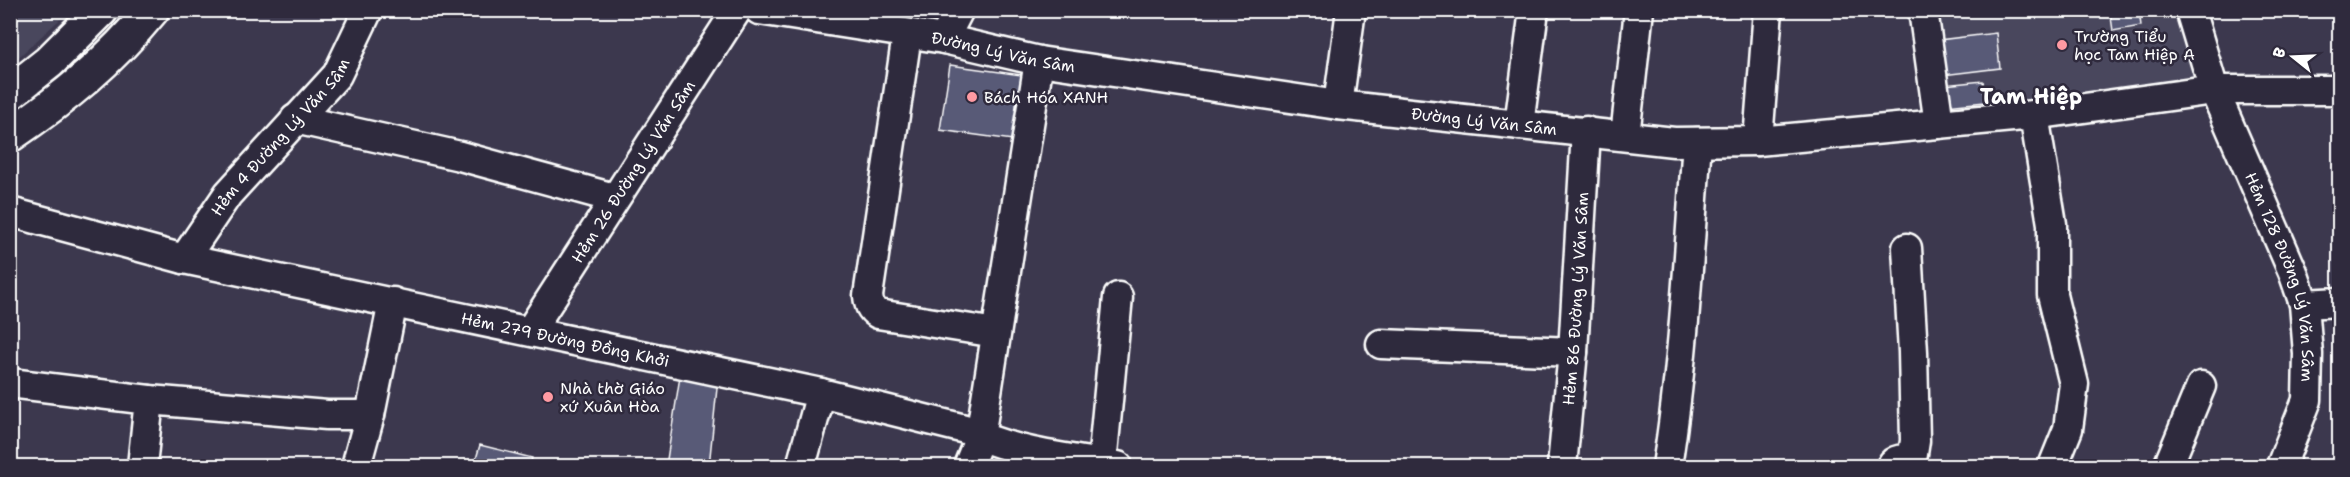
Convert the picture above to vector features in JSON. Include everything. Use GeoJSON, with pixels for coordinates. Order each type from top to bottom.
{"type":"FeatureCollection","features":[{"type":"Feature","properties":{"kind":"main road"},"geometry":{"type":"LineString","coordinates":[[10,93],[49,62],[100,10]]}},
{"type":"Feature","properties":{"kind":"main road"},"geometry":{"type":"LineString","coordinates":[[10,135],[80,85],[108,59],[152,10]]}},
{"type":"Feature","properties":{"kind":"street","name":"Hẻm 4 Đường Lý Văn Sâm"},"geometry":{"type":"LineString","coordinates":[[184,260],[228,194],[338,75],[368,10]]}},
{"type":"Feature","properties":{"kind":"street","name":"Hẻm 26 Đường Lý Văn Sâm"},"geometry":{"type":"LineString","coordinates":[[530,331],[737,10]]}},
{"type":"Feature","properties":{"kind":"street","name":"Đường Lý Văn Sâm"},"geometry":{"type":"LineString","coordinates":[[759,10],[944,39],[1039,61],[1338,105],[1697,142],[1758,141],[2034,115],[2214,90],[2340,90]]}},
{"type":"Feature","properties":{"kind":"street"},"geometry":{"type":"LineString","coordinates":[[944,39],[959,10]]}},
{"type":"Feature","properties":{"kind":"street"},"geometry":{"type":"LineString","coordinates":[[1338,105],[1351,10]]}},
{"type":"Feature","properties":{"kind":"street"},"geometry":{"type":"LineString","coordinates":[[1519,125],[1534,10]]}},
{"type":"Feature","properties":{"kind":"street"},"geometry":{"type":"LineString","coordinates":[[1625,136],[1639,10]]}},
{"type":"Feature","properties":{"kind":"street"},"geometry":{"type":"LineString","coordinates":[[1758,141],[1768,10]]}},
{"type":"Feature","properties":{"kind":"street"},"geometry":{"type":"LineString","coordinates":[[1923,10],[1939,124]]}},
{"type":"Feature","properties":{"kind":"street","name":"Hẻm 128 Đường Lý Văn Sâm"},"geometry":{"type":"LineString","coordinates":[[2190,10],[2214,90],[2293,272],[2304,304],[2308,354],[2307,400],[2282,466]]}},
{"type":"Feature","properties":{"kind":"street"},"geometry":{"type":"LineString","coordinates":[[907,35],[868,296],[869,304],[878,314],[996,333]]}},
{"type":"Feature","properties":{"kind":"street"},"geometry":{"type":"LineString","coordinates":[[968,466],[980,437],[1039,61]]}},
{"type":"Feature","properties":{"kind":"street"},"geometry":{"type":"LineString","coordinates":[[2034,115],[2052,224],[2052,295],[2074,384],[2068,429],[2053,466]]}},
{"type":"Feature","properties":{"kind":"street"},"geometry":{"type":"LineString","coordinates":[[295,119],[460,156],[614,198]]}},
{"type":"Feature","properties":{"kind":"street","name":"Hẻm 86 Đường Lý Văn Sâm"},"geometry":{"type":"LineString","coordinates":[[1562,466],[1573,352],[1586,131]]}},
{"type":"Feature","properties":{"kind":"street"},"geometry":{"type":"LineString","coordinates":[[1667,466],[1684,329],[1697,142]]}},
{"type":"Feature","properties":{"kind":"street","name":"Hẻm 279 Đường Đồng Khởi"},"geometry":{"type":"LineString","coordinates":[[10,212],[184,260],[821,393],[965,429],[1023,458],[1110,465]]}},
{"type":"Feature","properties":{"kind":"street"},"geometry":{"type":"LineString","coordinates":[[1907,248],[1913,352],[1914,441],[1911,464]]}},
{"type":"Feature","properties":{"kind":"street"},"geometry":{"type":"LineString","coordinates":[[1110,465],[1118,297]]}},
{"type":"Feature","properties":{"kind":"street"},"geometry":{"type":"LineString","coordinates":[[356,466],[370,415],[393,302]]}},
{"type":"Feature","properties":{"kind":"street"},"geometry":{"type":"LineString","coordinates":[[2304,304],[2340,302]]}},
{"type":"Feature","properties":{"kind":"street"},"geometry":{"type":"LineString","coordinates":[[1381,344],[1573,352]]}},
{"type":"Feature","properties":{"kind":"street"},"geometry":{"type":"LineString","coordinates":[[10,383],[148,400],[327,415],[370,415]]}},
{"type":"Feature","properties":{"kind":"street"},"geometry":{"type":"LineString","coordinates":[[2168,466],[2201,386]]}},
{"type":"Feature","properties":{"kind":"street"},"geometry":{"type":"LineString","coordinates":[[801,466],[821,393]]}},
{"type":"Feature","properties":{"kind":"street"},"geometry":{"type":"LineString","coordinates":[[142,466],[148,400]]}},
{"type":"Feature","properties":{"kind":"shaded area"},"geometry":{"type":"Polygon","coordinates":[[[11,10],[69,10],[69,11],[11,64],[11,10]]]}},
{"type":"Feature","properties":{"kind":"shaded area","name":"Trường Tiểu học Tam Hiệp A"},"geometry":{"type":"Polygon","coordinates":[[[1930,11],[2178,11],[2199,80],[2043,103],[1945,112],[1930,11]]]}},
{"type":"Feature","properties":{"kind":"building"},"geometry":{"type":"Polygon","coordinates":[[[2110,10],[2139,10],[2141,26],[2113,31],[2110,10]]]}},
{"type":"Feature","properties":{"kind":"building"},"geometry":{"type":"Polygon","coordinates":[[[1996,33],[2000,68],[1943,75],[1939,40],[1996,33]]]}},
{"type":"Feature","properties":{"kind":"building","name":"Bách Hóa XANH"},"geometry":{"type":"Polygon","coordinates":[[[950,65],[1029,76],[1020,141],[940,130],[950,65]]]}},
{"type":"Feature","properties":{"kind":"building"},"geometry":{"type":"Polygon","coordinates":[[[1983,81],[1985,102],[1946,106],[1944,85],[1983,81]]]}},
{"type":"Feature","properties":{"kind":"building"},"geometry":{"type":"Polygon","coordinates":[[[681,370],[718,378],[709,466],[666,466],[681,370]]]}},
{"type":"Feature","properties":{"kind":"building"},"geometry":{"type":"Polygon","coordinates":[[[480,445],[532,458],[530,466],[474,466],[480,445]]]}},
{"type":"Feature","properties":{"kind":"place","name":"Trường Tiểu học Tam Hiệp A"},"geometry":{"type":"Point","coordinates":[2062,45]}},
{"type":"Feature","properties":{"kind":"place","name":"Bách Hóa XANH"},"geometry":{"type":"Point","coordinates":[972,97]}},
{"type":"Feature","properties":{"kind":"place","name":"Nhà thờ Giáo xứ Xuân Hòa"},"geometry":{"type":"Point","coordinates":[548,397]}},
{"type":"Feature","properties":{"kind":"district","name":"Tam Hiệp"},"geometry":{"type":"Point","coordinates":[2031,96]}}]}
